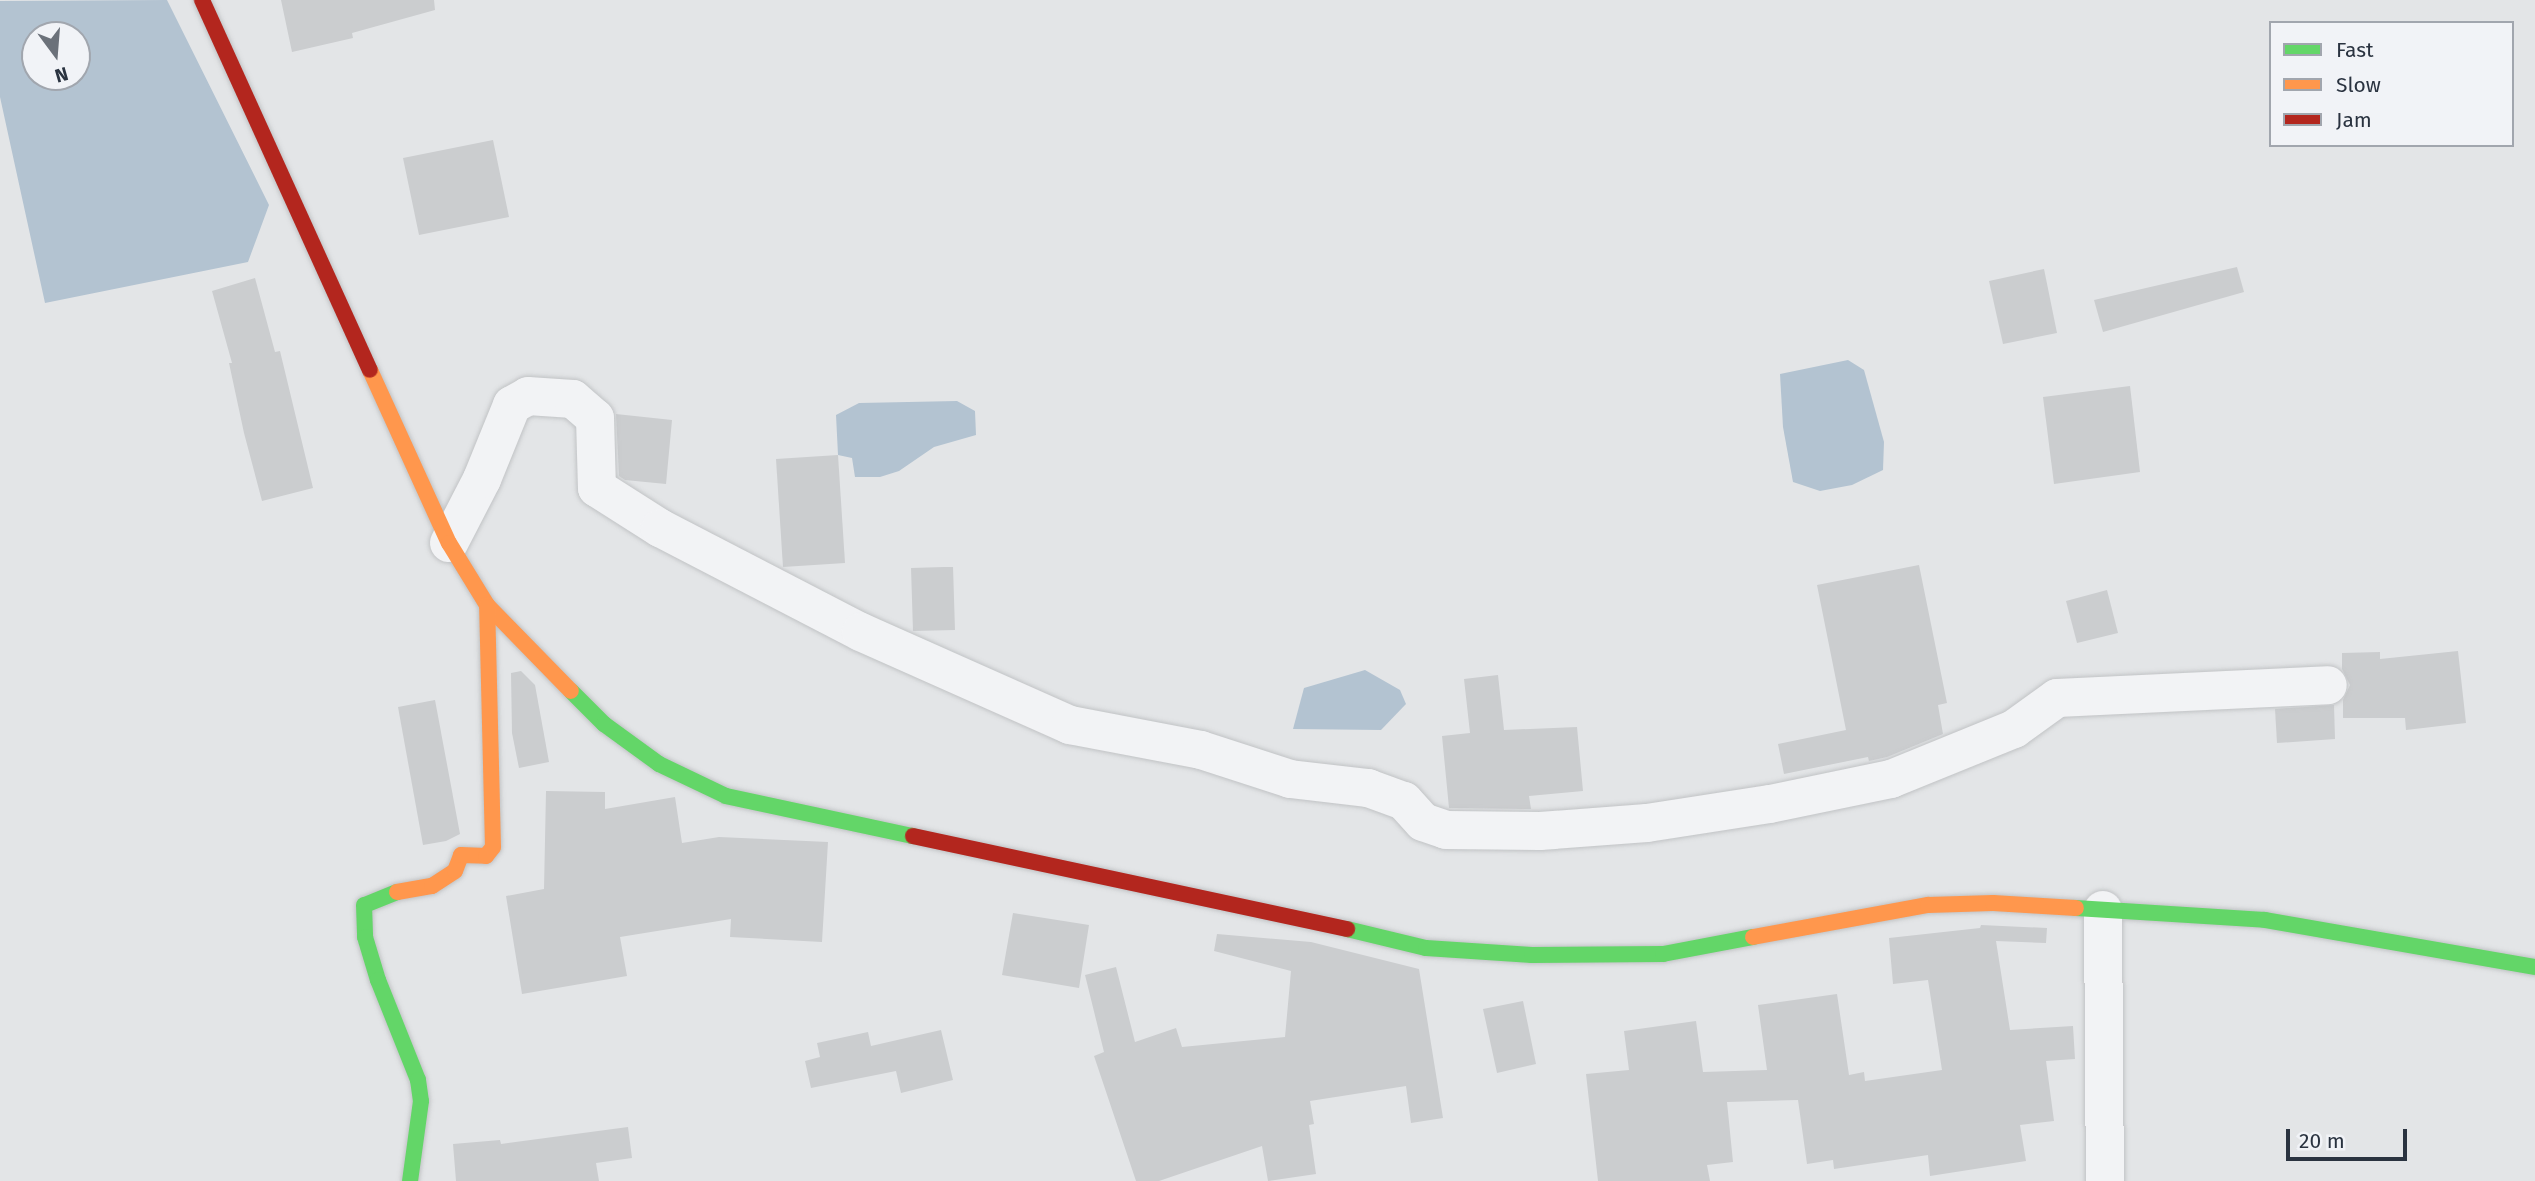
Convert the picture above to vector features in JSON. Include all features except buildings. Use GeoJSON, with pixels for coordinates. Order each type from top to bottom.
{"type":"FeatureCollection","features":[{"type":"Feature","properties":{"kind":"street"},"geometry":{"type":"LineString","coordinates":[[202,0],[449,543],[487,606],[604,724],[659,764],[726,796],[1312,920],[1426,948],[1532,955],[1663,954],[1928,905],[1993,903],[2265,920],[2427,946],[2535,967]]}},
{"type":"Feature","properties":{"kind":"street"},"geometry":{"type":"LineString","coordinates":[[449,543],[482,479],[512,405],[528,396],[573,399],[595,418],[597,488],[660,528],[861,632],[1070,725],[1201,750],[1290,779],[1368,788],[1404,801],[1423,822],[1446,830],[1539,831],[1647,823],[1770,804],[1891,779],[2014,729],[2057,698],[2328,685]]}},
{"type":"Feature","properties":{"kind":"street"},"geometry":{"type":"LineString","coordinates":[[410,1181],[421,1101],[418,1080],[377,980],[365,937],[364,905],[393,893],[432,886],[455,871],[461,855],[486,856],[493,847],[487,606]]}},
{"type":"Feature","properties":{"kind":"street"},"geometry":{"type":"LineString","coordinates":[[2103,910],[2105,1181]]}},
{"type":"Feature","properties":{"kind":"water"},"geometry":{"type":"Polygon","coordinates":[[[167,0],[269,205],[248,262],[45,303],[0,97],[0,1],[167,0]]]}},
{"type":"Feature","properties":{"kind":"water"},"geometry":{"type":"Polygon","coordinates":[[[1848,360],[1864,370],[1884,442],[1883,470],[1852,485],[1820,491],[1793,482],[1783,427],[1780,374],[1848,360]]]}},
{"type":"Feature","properties":{"kind":"water"},"geometry":{"type":"Polygon","coordinates":[[[957,401],[975,411],[976,435],[934,447],[899,471],[880,477],[855,477],[852,458],[838,455],[836,415],[859,403],[957,401]]]}},
{"type":"Feature","properties":{"kind":"water"},"geometry":{"type":"Polygon","coordinates":[[[1365,670],[1400,690],[1406,704],[1381,730],[1293,729],[1304,688],[1365,670]]]}},
{"type":"Feature","properties":{"kind":"traffic: fast"},"geometry":{"type":"LineString","coordinates":[[571,691],[604,724],[659,764],[726,796],[913,836]]}},
{"type":"Feature","properties":{"kind":"traffic: fast"},"geometry":{"type":"LineString","coordinates":[[397,892],[364,905],[365,937],[378,980],[418,1080],[421,1101],[410,1181]]}},
{"type":"Feature","properties":{"kind":"traffic: fast"},"geometry":{"type":"LineString","coordinates":[[2076,908],[2265,920],[2535,967]]}},
{"type":"Feature","properties":{"kind":"traffic: fast"},"geometry":{"type":"LineString","coordinates":[[1347,929],[1426,948],[1532,955],[1663,954],[1753,937]]}},
{"type":"Feature","properties":{"kind":"traffic: slow"},"geometry":{"type":"LineString","coordinates":[[370,370],[449,543],[487,605],[571,691]]}},
{"type":"Feature","properties":{"kind":"traffic: slow"},"geometry":{"type":"LineString","coordinates":[[397,892],[432,886],[455,871],[461,855],[486,856],[493,847],[487,605]]}},
{"type":"Feature","properties":{"kind":"traffic: slow"},"geometry":{"type":"LineString","coordinates":[[1753,937],[1928,905],[1993,903],[2076,908]]}},
{"type":"Feature","properties":{"kind":"traffic: jam"},"geometry":{"type":"LineString","coordinates":[[202,0],[370,370]]}},
{"type":"Feature","properties":{"kind":"traffic: jam"},"geometry":{"type":"LineString","coordinates":[[913,836],[1347,929]]}}]}
